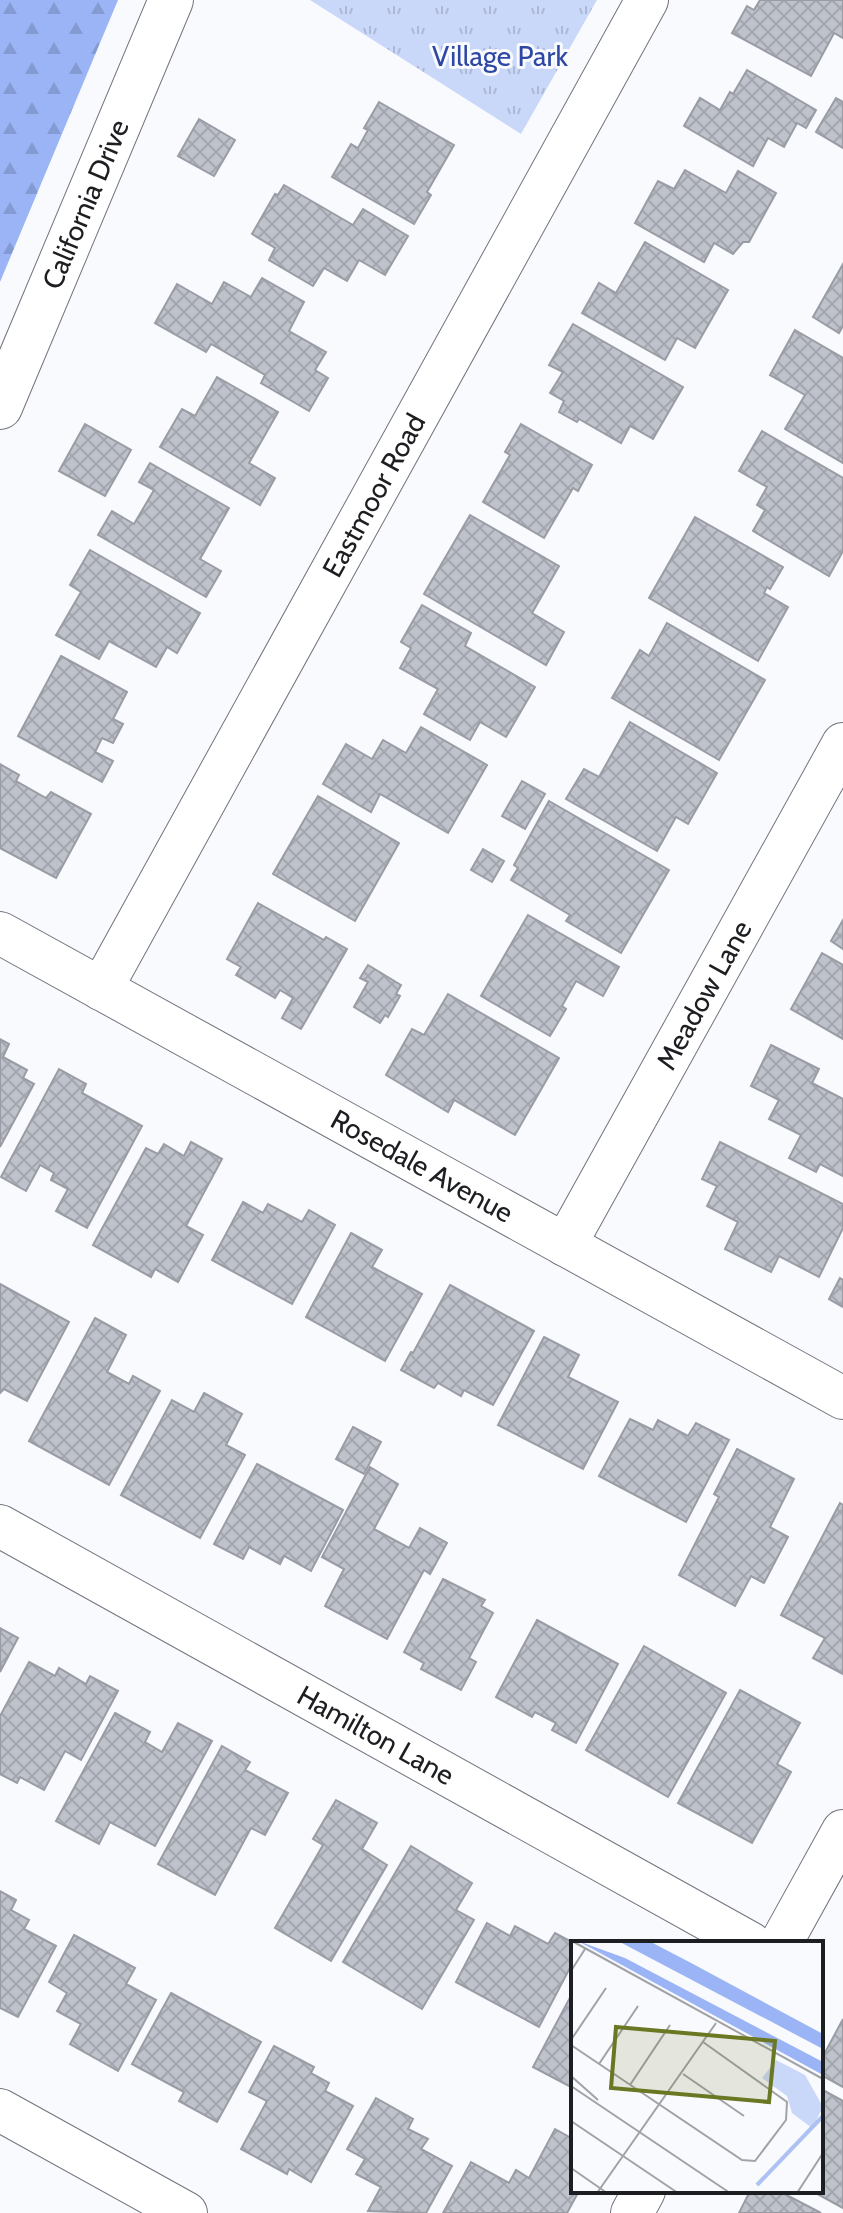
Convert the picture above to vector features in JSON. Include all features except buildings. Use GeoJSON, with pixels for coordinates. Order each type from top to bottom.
{"type":"FeatureCollection","features":[{"type":"Feature","properties":{"kind":"street","name":"California Drive"},"geometry":{"type":"LineString","coordinates":[[0,407],[171,0]]}},
{"type":"Feature","properties":{"kind":"street","name":"Eastmoor Road"},"geometry":{"type":"LineString","coordinates":[[101,989],[647,0]]}},
{"type":"Feature","properties":{"kind":"street","name":"Meadow Lane"},"geometry":{"type":"LineString","coordinates":[[565,1245],[843,744]]}},
{"type":"Feature","properties":{"kind":"street","name":"Rosedale Avenue"},"geometry":{"type":"LineString","coordinates":[[0,933],[843,1398]]}},
{"type":"Feature","properties":{"kind":"street","name":"Hamilton Lane"},"geometry":{"type":"LineString","coordinates":[[0,1526],[746,1941]]}},
{"type":"Feature","properties":{"kind":"street"},"geometry":{"type":"LineString","coordinates":[[782,1941],[843,1831]]}},
{"type":"Feature","properties":{"kind":"street"},"geometry":{"type":"LineString","coordinates":[[0,2110],[186,2213]]}},
{"type":"Feature","properties":{"kind":"street"},"geometry":{"type":"LineString","coordinates":[[632,2213],[643,2193]]}},
{"type":"Feature","properties":{"kind":"green space"},"geometry":{"type":"Polygon","coordinates":[[[0,0],[118,0],[0,282],[0,0]]]}},
{"type":"Feature","properties":{"kind":"green space","name":"Village Park"},"geometry":{"type":"Polygon","coordinates":[[[310,0],[597,0],[521,134],[310,0]]]}}]}
